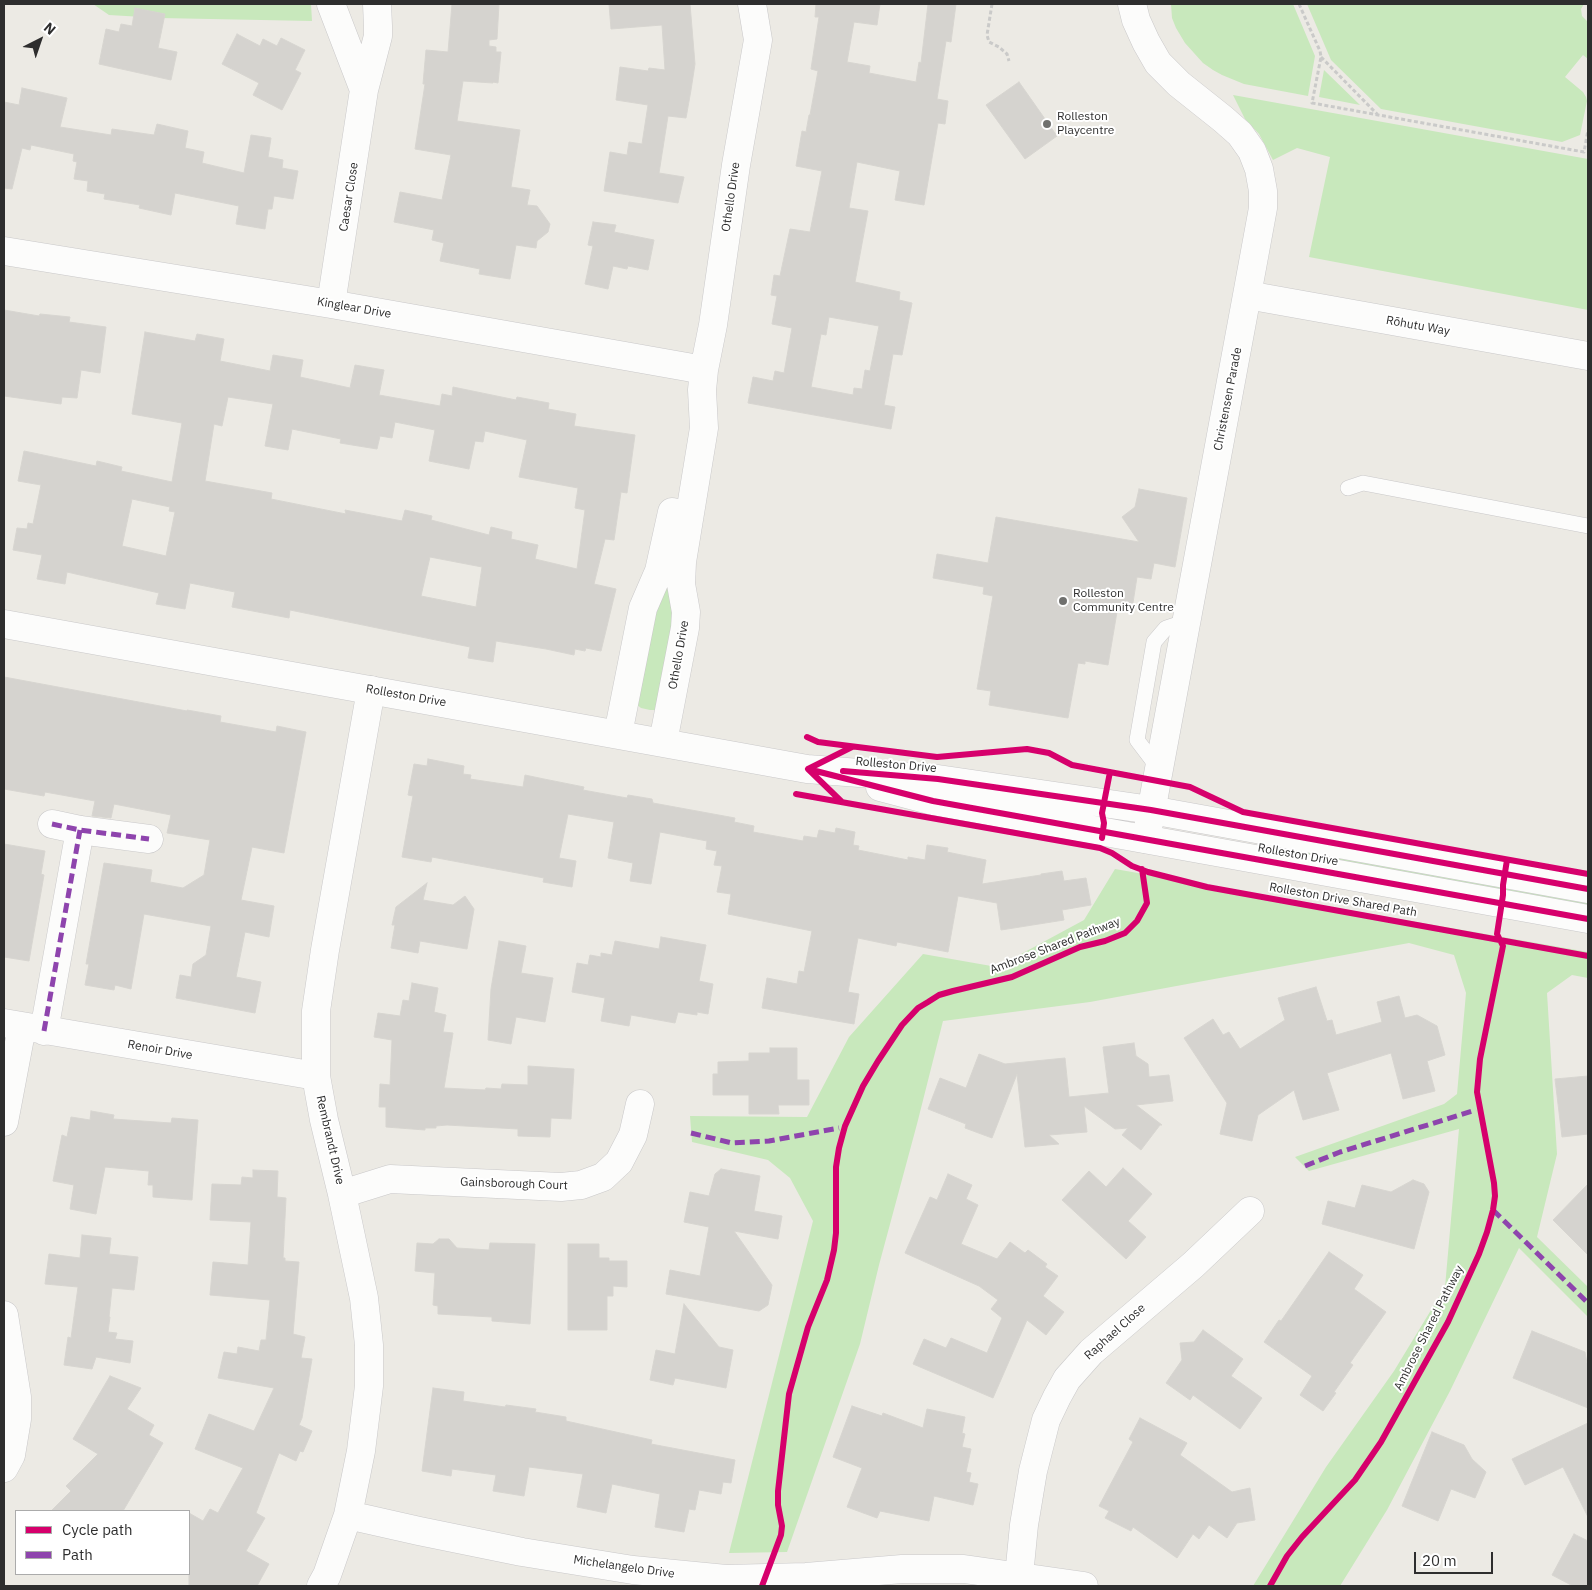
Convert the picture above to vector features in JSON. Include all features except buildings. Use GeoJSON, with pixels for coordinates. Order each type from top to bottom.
{"type":"FeatureCollection","features":[{"type":"Feature","properties":{"kind":"street","name":"Caesar Close"},"geometry":{"type":"LineString","coordinates":[[331,4],[364,90]]}},
{"type":"Feature","properties":{"kind":"street","name":"Caesar Close"},"geometry":{"type":"LineString","coordinates":[[331,304],[364,90],[378,36],[376,4]]}},
{"type":"Feature","properties":{"kind":"street","name":"Othello Drive"},"geometry":{"type":"LineString","coordinates":[[618,734],[644,608],[661,566],[688,425],[703,380],[713,325],[736,165],[758,40],[752,4]]}},
{"type":"Feature","properties":{"kind":"street","name":"Christensen Parade"},"geometry":{"type":"LineString","coordinates":[[1132,4],[1136,20],[1158,63],[1179,84],[1240,134],[1252,151],[1259,169],[1263,191],[1263,208],[1146,839]]}},
{"type":"Feature","properties":{"kind":"street","name":"Kinglear Drive"},"geometry":{"type":"LineString","coordinates":[[4,251],[331,304],[703,380]]}},
{"type":"Feature","properties":{"kind":"street","name":"Rōhutu Way"},"geometry":{"type":"LineString","coordinates":[[1247,295],[1588,356]]}},
{"type":"Feature","properties":{"kind":"street","name":"Othello Drive"},"geometry":{"type":"LineString","coordinates":[[663,742],[685,628],[686,612],[681,584],[682,562],[704,428],[703,380]]}},
{"type":"Feature","properties":{"kind":"street","name":"Rolleston Drive"},"geometry":{"type":"LineString","coordinates":[[4,624],[808,769],[933,801],[1588,920]]}},
{"type":"Feature","properties":{"kind":"street","name":"Rembrandt Drive"},"geometry":{"type":"LineString","coordinates":[[321,1586],[327,1575],[348,1514],[361,1451],[369,1386],[369,1345],[364,1298],[316,1076],[316,1011],[325,950],[372,690]]}},
{"type":"Feature","properties":{"kind":"street","name":"Rolleston Drive"},"geometry":{"type":"LineString","coordinates":[[808,769],[938,779],[1151,810],[1588,889]]}},
{"type":"Feature","properties":{"kind":"street"},"geometry":{"type":"LineString","coordinates":[[52,824],[80,830],[149,839]]}},
{"type":"Feature","properties":{"kind":"street"},"geometry":{"type":"LineString","coordinates":[[4,1122],[23,1027],[80,830]]}},
{"type":"Feature","properties":{"kind":"street","name":"Renoir Drive"},"geometry":{"type":"LineString","coordinates":[[23,1027],[316,1076]]}},
{"type":"Feature","properties":{"kind":"street","name":"Gainsborough Court"},"geometry":{"type":"LineString","coordinates":[[342,1194],[390,1179],[561,1188],[580,1185],[603,1178],[620,1162],[633,1135],[640,1104]]}},
{"type":"Feature","properties":{"kind":"street","name":"Raphael Close"},"geometry":{"type":"LineString","coordinates":[[1019,1576],[1024,1525],[1033,1471],[1046,1420],[1056,1397],[1067,1379],[1091,1352],[1193,1265],[1250,1211]]}},
{"type":"Feature","properties":{"kind":"street"},"geometry":{"type":"LineString","coordinates":[[4,1315],[17,1397],[18,1419],[11,1455],[4,1468]]}},
{"type":"Feature","properties":{"kind":"street","name":"Michelangelo Drive"},"geometry":{"type":"LineString","coordinates":[[348,1514],[522,1552],[633,1570],[726,1579],[806,1577],[902,1568],[964,1569],[1084,1586]]}},
{"type":"Feature","properties":{"kind":"lane"},"geometry":{"type":"LineString","coordinates":[[1348,488],[1362,483],[1588,526]]}},
{"type":"Feature","properties":{"kind":"path"},"geometry":{"type":"LineString","coordinates":[[992,4],[987,35],[989,42],[1000,47],[1007,54],[1010,61]]}},
{"type":"Feature","properties":{"kind":"path"},"geometry":{"type":"LineString","coordinates":[[1299,4],[1321,57],[1312,103],[1584,152],[1588,130]]}},
{"type":"Feature","properties":{"kind":"path"},"geometry":{"type":"LineString","coordinates":[[1321,57],[1378,115]]}},
{"type":"Feature","properties":{"kind":"green space"},"geometry":{"type":"Polygon","coordinates":[[[93,4],[311,4],[312,21],[109,15],[93,4]]]}},
{"type":"Feature","properties":{"kind":"green space"},"geometry":{"type":"Polygon","coordinates":[[[1171,4],[1293,4],[1315,56],[1308,96],[1244,84],[1213,70],[1203,63],[1185,43],[1172,18],[1171,4]]]}},
{"type":"Feature","properties":{"kind":"green space"},"geometry":{"type":"Polygon","coordinates":[[[1307,4],[1584,4],[1581,9],[1582,16],[1588,22],[1588,59],[1583,55],[1565,77],[1583,92],[1586,97],[1587,101],[1580,135],[1562,142],[1381,109],[1331,60],[1307,4]]]}},
{"type":"Feature","properties":{"kind":"green space"},"geometry":{"type":"Polygon","coordinates":[[[1324,70],[1360,105],[1319,97],[1324,70]]]}},
{"type":"Feature","properties":{"kind":"green space"},"geometry":{"type":"Polygon","coordinates":[[[1233,95],[1588,159],[1588,310],[1309,257],[1330,157],[1297,148],[1273,160],[1259,134],[1245,119],[1233,95]]]}},
{"type":"Feature","properties":{"kind":"green space"},"geometry":{"type":"Polygon","coordinates":[[[664,580],[678,597],[657,710],[650,710],[641,708],[636,704],[648,616],[664,580]]]}},
{"type":"Feature","properties":{"kind":"green space"},"geometry":{"type":"Polygon","coordinates":[[[1285,847],[1588,901],[1588,909],[1283,854],[1285,847]]]}},
{"type":"Feature","properties":{"kind":"green space"},"geometry":{"type":"Polygon","coordinates":[[[1115,869],[1588,952],[1588,978],[1572,975],[1547,993],[1557,1154],[1537,1237],[1588,1287],[1588,1317],[1519,1248],[1450,1391],[1387,1510],[1340,1586],[1253,1586],[1326,1467],[1394,1371],[1445,1287],[1459,1129],[1309,1171],[1295,1157],[1444,1104],[1457,1094],[1466,993],[1454,955],[1409,943],[1090,1002],[943,1021],[860,1344],[787,1552],[729,1553],[813,1221],[790,1178],[768,1160],[692,1142],[690,1116],[807,1117],[849,1037],[923,954],[997,967],[1084,920],[1115,869]]]}},
{"type":"Feature","properties":{"kind":"marked path"},"geometry":{"type":"LineString","coordinates":[[52,824],[80,830],[149,839]]}},
{"type":"Feature","properties":{"kind":"marked path"},"geometry":{"type":"LineString","coordinates":[[44,1031],[80,830]]}},
{"type":"Feature","properties":{"kind":"marked path"},"geometry":{"type":"LineString","coordinates":[[1305,1166],[1340,1152],[1476,1110]]}},
{"type":"Feature","properties":{"kind":"marked path"},"geometry":{"type":"LineString","coordinates":[[691,1133],[732,1143],[769,1141],[839,1128]]}},
{"type":"Feature","properties":{"kind":"marked path"},"geometry":{"type":"LineString","coordinates":[[1493,1210],[1588,1303]]}},
{"type":"Feature","properties":{"kind":"cycle path"},"geometry":{"type":"LineString","coordinates":[[807,737],[818,742],[937,757],[1027,749],[1049,753],[1072,765],[1190,787],[1243,812],[1588,874]]}},
{"type":"Feature","properties":{"kind":"cycle path"},"geometry":{"type":"LineString","coordinates":[[842,802],[808,769],[852,747]]}},
{"type":"Feature","properties":{"kind":"cycle path"},"geometry":{"type":"LineString","coordinates":[[808,769],[933,801],[1588,919]]}},
{"type":"Feature","properties":{"kind":"cycle path"},"geometry":{"type":"LineString","coordinates":[[843,771],[938,779],[1151,810],[1588,889]]}},
{"type":"Feature","properties":{"kind":"cycle path"},"geometry":{"type":"LineString","coordinates":[[1102,838],[1104,823],[1102,813],[1110,772]]}},
{"type":"Feature","properties":{"kind":"cycle path","name":"Rolleston Drive Shared Path"},"geometry":{"type":"LineString","coordinates":[[796,794],[1100,848],[1112,853],[1132,866],[1148,872],[1207,887],[1588,956]]}},
{"type":"Feature","properties":{"kind":"cycle path","name":"Ambrose Shared Pathway"},"geometry":{"type":"LineString","coordinates":[[1270,1586],[1287,1556],[1355,1480],[1381,1442],[1448,1322],[1487,1232],[1495,1196],[1477,1092],[1480,1059],[1503,946],[1497,934],[1507,860]]}},
{"type":"Feature","properties":{"kind":"cycle path","name":"Ambrose Shared Pathway"},"geometry":{"type":"LineString","coordinates":[[762,1586],[781,1535],[782,1526],[778,1505],[778,1491],[789,1394],[808,1327],[827,1280],[836,1233],[836,1167],[839,1148],[845,1126],[863,1086],[902,1025],[918,1008],[939,995],[1012,977],[1080,947],[1105,941],[1125,933],[1137,921],[1147,903],[1142,869]]}},
{"type":"Feature","properties":{"kind":"place","name":"Rolleston Playcentre"},"geometry":{"type":"Point","coordinates":[1047,124]}},
{"type":"Feature","properties":{"kind":"place","name":"Rolleston Community Centre"},"geometry":{"type":"Point","coordinates":[1063,601]}}]}
